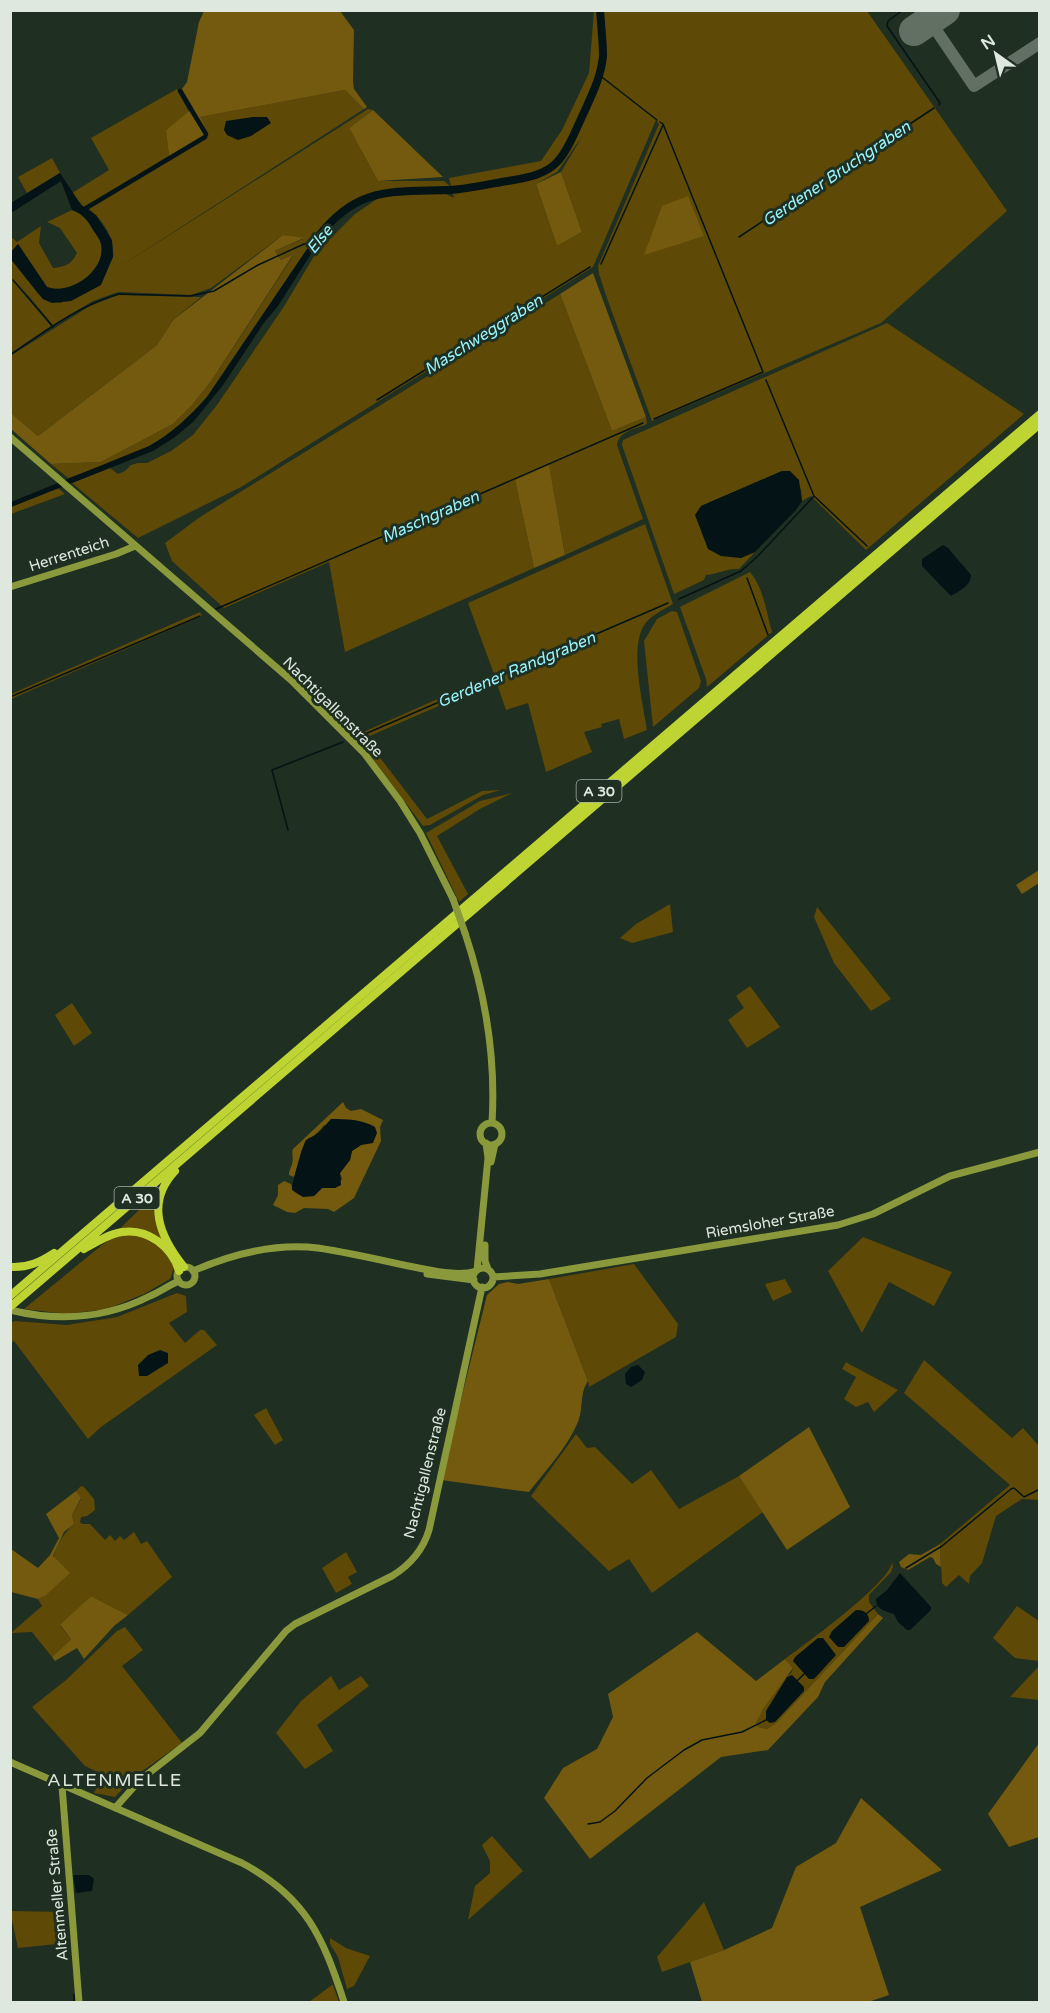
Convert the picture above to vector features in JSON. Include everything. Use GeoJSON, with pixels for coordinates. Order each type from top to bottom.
{"type":"FeatureCollection","features":[{"type":"Feature","properties":{"kind":"highway","name":"A 30"},"geometry":{"type":"LineString","coordinates":[[10,1296],[1040,414]]}},
{"type":"Feature","properties":{"kind":"highway","name":"A 30"},"geometry":{"type":"LineString","coordinates":[[10,1308],[1040,424]]}},
{"type":"Feature","properties":{"kind":"highway"},"geometry":{"type":"LineString","coordinates":[[181,1269],[160,1224],[158,1199],[169,1178],[209,1136]]}},
{"type":"Feature","properties":{"kind":"highway"},"geometry":{"type":"LineString","coordinates":[[10,1267],[22,1268],[40,1262],[87,1231]]}},
{"type":"Feature","properties":{"kind":"highway"},"geometry":{"type":"LineString","coordinates":[[66,1260],[108,1236],[134,1231],[147,1234],[159,1241],[181,1269]]}},
{"type":"Feature","properties":{"kind":"main road","name":"Nachtigallenstraße"},"geometry":{"type":"LineString","coordinates":[[10,437],[291,680],[364,753],[400,801],[420,833],[453,899],[465,933],[487,1022],[493,1090],[492,1123]]}},
{"type":"Feature","properties":{"kind":"main road","name":"Herrenteich"},"geometry":{"type":"LineString","coordinates":[[10,587],[135,546]]}},
{"type":"Feature","properties":{"kind":"main road"},"geometry":{"type":"LineString","coordinates":[[492,1123],[499,1126],[502,1133],[500,1140],[495,1144],[487,1210],[485,1261],[493,1277],[489,1286],[482,1287],[474,1280],[480,1257],[488,1158],[481,1130],[492,1123]]}},
{"type":"Feature","properties":{"kind":"main road"},"geometry":{"type":"LineString","coordinates":[[486,1143],[495,1144]]}},
{"type":"Feature","properties":{"kind":"main road","name":"Riemsloher Straße"},"geometry":{"type":"LineString","coordinates":[[493,1277],[540,1274],[838,1225],[873,1214],[950,1176],[1040,1152]]}},
{"type":"Feature","properties":{"kind":"main road"},"geometry":{"type":"LineString","coordinates":[[194,1273],[236,1256],[275,1248],[317,1248],[466,1274],[482,1268],[488,1269]]}},
{"type":"Feature","properties":{"kind":"main road"},"geometry":{"type":"LineString","coordinates":[[340,1252],[435,1275],[474,1280]]}},
{"type":"Feature","properties":{"kind":"main road"},"geometry":{"type":"LineString","coordinates":[[189,1267],[194,1273],[193,1281],[188,1284],[183,1284],[177,1276],[181,1269],[189,1267]]}},
{"type":"Feature","properties":{"kind":"main road"},"geometry":{"type":"LineString","coordinates":[[10,1308],[25,1313],[67,1318],[108,1311],[149,1297],[179,1281]]}},
{"type":"Feature","properties":{"kind":"main road","name":"Nachtigallenstraße"},"geometry":{"type":"LineString","coordinates":[[115,1808],[140,1780],[200,1734],[286,1631],[295,1624],[392,1576],[404,1568],[417,1554],[429,1530],[482,1287]]}},
{"type":"Feature","properties":{"kind":"main road"},"geometry":{"type":"LineString","coordinates":[[10,1762],[242,1863],[272,1882],[301,1909],[316,1929],[329,1956],[344,2002]]}},
{"type":"Feature","properties":{"kind":"main road","name":"Altenmeller Straße"},"geometry":{"type":"LineString","coordinates":[[62,1786],[79,2002]]}},
{"type":"Feature","properties":{"kind":"shaded area"},"geometry":{"type":"Polygon","coordinates":[[[204,11],[340,11],[354,30],[354,89],[367,107],[364,109],[345,90],[200,117],[208,133],[169,157],[166,130],[193,108],[182,89],[187,82],[199,22],[204,11]]]}},
{"type":"Feature","properties":{"kind":"shaded area"},"geometry":{"type":"Polygon","coordinates":[[[594,11],[867,11],[1007,211],[881,323],[652,421],[608,301],[598,266],[659,124],[656,120],[593,267],[241,487],[138,538],[72,483],[110,468],[118,474],[131,465],[147,463],[171,451],[193,435],[217,405],[283,308],[316,253],[355,214],[380,197],[442,192],[454,198],[449,178],[541,161],[562,130],[589,73],[594,11]],[[583,135],[557,172],[536,184],[557,246],[582,232],[561,172],[583,135]]]}},
{"type":"Feature","properties":{"kind":"shaded area"},"geometry":{"type":"Polygon","coordinates":[[[177,89],[189,112],[166,130],[169,157],[84,207],[72,193],[109,170],[91,138],[177,89]]]}},
{"type":"Feature","properties":{"kind":"shaded area"},"geometry":{"type":"Polygon","coordinates":[[[345,90],[364,109],[116,269],[368,109],[373,110],[349,128],[378,181],[444,181],[450,186],[382,191],[368,195],[340,211],[324,224],[207,397],[185,421],[147,448],[68,478],[51,464],[101,462],[173,424],[193,404],[212,380],[293,256],[281,260],[275,251],[303,239],[283,235],[211,288],[191,295],[118,292],[93,301],[53,325],[17,282],[51,326],[11,353],[10,258],[43,299],[61,303],[113,257],[112,243],[107,230],[88,208],[206,139],[208,133],[199,117],[345,90]]]}},
{"type":"Feature","properties":{"kind":"shaded area"},"geometry":{"type":"Polygon","coordinates":[[[373,110],[443,177],[378,181],[349,128],[373,110]]]}},
{"type":"Feature","properties":{"kind":"shaded area"},"geometry":{"type":"Polygon","coordinates":[[[52,158],[60,173],[27,193],[18,177],[52,158]]]}},
{"type":"Feature","properties":{"kind":"shaded area"},"geometry":{"type":"Polygon","coordinates":[[[561,172],[582,232],[557,246],[536,184],[561,172]]]}},
{"type":"Feature","properties":{"kind":"shaded area"},"geometry":{"type":"Polygon","coordinates":[[[688,196],[704,236],[644,255],[662,206],[688,196]]]}},
{"type":"Feature","properties":{"kind":"shaded area"},"geometry":{"type":"Polygon","coordinates":[[[72,210],[86,219],[90,225],[100,242],[101,254],[93,271],[85,279],[66,288],[47,287],[18,244],[11,252],[10,236],[17,242],[41,226],[39,243],[53,268],[65,266],[73,260],[77,253],[60,228],[47,222],[72,210]]]}},
{"type":"Feature","properties":{"kind":"shaded area"},"geometry":{"type":"Polygon","coordinates":[[[283,235],[304,238],[275,251],[281,260],[293,255],[212,380],[173,424],[101,462],[51,464],[11,429],[11,413],[38,436],[157,345],[173,320],[283,235]]]}},
{"type":"Feature","properties":{"kind":"shaded area"},"geometry":{"type":"Polygon","coordinates":[[[593,273],[646,417],[612,431],[560,294],[593,273]]]}},
{"type":"Feature","properties":{"kind":"shaded area"},"geometry":{"type":"Polygon","coordinates":[[[560,294],[612,431],[646,417],[647,424],[624,434],[618,440],[617,445],[643,519],[565,555],[549,466],[515,480],[534,568],[345,652],[329,562],[224,608],[172,561],[165,543],[200,517],[560,294]]]}},
{"type":"Feature","properties":{"kind":"shaded area"},"geometry":{"type":"Polygon","coordinates":[[[118,295],[201,297],[173,320],[157,345],[38,436],[11,413],[10,356],[90,306],[118,295]]]}},
{"type":"Feature","properties":{"kind":"shaded area"},"geometry":{"type":"Polygon","coordinates":[[[887,323],[1024,414],[866,550],[811,496],[802,501],[801,490],[790,471],[782,471],[701,506],[740,558],[755,552],[739,569],[706,575],[704,580],[674,594],[622,445],[623,440],[887,323]]]}},
{"type":"Feature","properties":{"kind":"shaded area"},"geometry":{"type":"Polygon","coordinates":[[[549,465],[565,555],[534,568],[515,480],[549,465]]]}},
{"type":"Feature","properties":{"kind":"shaded area"},"geometry":{"type":"Polygon","coordinates":[[[58,488],[65,494],[11,514],[11,507],[58,488]]]}},
{"type":"Feature","properties":{"kind":"shaded area"},"geometry":{"type":"Polygon","coordinates":[[[645,524],[673,604],[649,620],[639,637],[637,663],[647,730],[624,739],[619,719],[601,724],[602,727],[584,732],[592,752],[546,772],[528,703],[506,710],[496,681],[365,738],[427,819],[482,791],[501,790],[483,795],[430,825],[423,826],[361,743],[307,689],[304,681],[361,733],[494,674],[468,603],[645,524]]]}},
{"type":"Feature","properties":{"kind":"shaded area"},"geometry":{"type":"Polygon","coordinates":[[[750,572],[762,593],[772,632],[707,687],[680,607],[750,572]]]}},
{"type":"Feature","properties":{"kind":"shaded area"},"geometry":{"type":"Polygon","coordinates":[[[672,611],[677,612],[701,681],[699,688],[653,727],[644,641],[657,619],[672,611]]]}},
{"type":"Feature","properties":{"kind":"shaded area"},"geometry":{"type":"Polygon","coordinates":[[[200,612],[202,616],[11,699],[11,694],[200,612]]]}},
{"type":"Feature","properties":{"kind":"shaded area"},"geometry":{"type":"Polygon","coordinates":[[[512,793],[480,809],[437,836],[468,894],[459,902],[426,833],[480,801],[512,793]]]}},
{"type":"Feature","properties":{"kind":"shaded area"},"geometry":{"type":"Polygon","coordinates":[[[1039,870],[1039,883],[1022,894],[1016,885],[1039,870]]]}},
{"type":"Feature","properties":{"kind":"shaded area"},"geometry":{"type":"Polygon","coordinates":[[[670,904],[673,932],[632,943],[620,938],[636,924],[670,904]]]}},
{"type":"Feature","properties":{"kind":"shaded area"},"geometry":{"type":"Polygon","coordinates":[[[817,907],[891,999],[871,1011],[834,963],[814,917],[817,907]]]}},
{"type":"Feature","properties":{"kind":"shaded area"},"geometry":{"type":"Polygon","coordinates":[[[750,986],[780,1027],[747,1048],[728,1020],[744,1008],[736,996],[750,986]]]}},
{"type":"Feature","properties":{"kind":"shaded area"},"geometry":{"type":"Polygon","coordinates":[[[72,1003],[92,1033],[74,1046],[55,1015],[72,1003]]]}},
{"type":"Feature","properties":{"kind":"shaded area"},"geometry":{"type":"Polygon","coordinates":[[[343,1102],[351,1111],[361,1109],[383,1120],[380,1127],[381,1141],[354,1198],[334,1212],[328,1209],[304,1208],[295,1213],[273,1205],[278,1195],[278,1185],[284,1181],[291,1184],[297,1193],[303,1196],[314,1196],[322,1188],[335,1188],[342,1179],[340,1173],[350,1160],[352,1151],[361,1145],[324,1125],[303,1147],[294,1177],[289,1175],[293,1162],[293,1149],[343,1102]]]}},
{"type":"Feature","properties":{"kind":"shaded area"},"geometry":{"type":"Polygon","coordinates":[[[170,1180],[160,1199],[160,1218],[174,1268],[170,1279],[144,1294],[107,1309],[67,1314],[24,1309],[108,1240],[170,1180]]]}},
{"type":"Feature","properties":{"kind":"shaded area"},"geometry":{"type":"Polygon","coordinates":[[[863,1237],[952,1272],[934,1306],[889,1282],[862,1333],[828,1271],[863,1237]]]}},
{"type":"Feature","properties":{"kind":"shaded area"},"geometry":{"type":"Polygon","coordinates":[[[634,1264],[678,1324],[676,1337],[589,1387],[549,1279],[634,1264]]]}},
{"type":"Feature","properties":{"kind":"shaded area"},"geometry":{"type":"Polygon","coordinates":[[[549,1279],[588,1381],[583,1391],[580,1416],[573,1432],[529,1492],[441,1480],[487,1295],[499,1284],[508,1282],[518,1284],[549,1279]]]}},
{"type":"Feature","properties":{"kind":"shaded area"},"geometry":{"type":"Polygon","coordinates":[[[785,1279],[792,1292],[773,1301],[765,1284],[785,1279]]]}},
{"type":"Feature","properties":{"kind":"shaded area"},"geometry":{"type":"Polygon","coordinates":[[[177,1293],[186,1296],[187,1312],[169,1323],[185,1343],[200,1330],[204,1330],[217,1345],[101,1427],[88,1439],[14,1341],[11,1343],[11,1323],[14,1321],[67,1325],[117,1317],[177,1293]]]}},
{"type":"Feature","properties":{"kind":"shaded area"},"geometry":{"type":"Polygon","coordinates":[[[924,1360],[1012,1438],[1023,1428],[1039,1446],[1039,1500],[1022,1499],[996,1516],[982,1563],[970,1576],[969,1584],[959,1575],[946,1587],[942,1583],[940,1544],[1010,1485],[904,1393],[924,1360]]]}},
{"type":"Feature","properties":{"kind":"shaded area"},"geometry":{"type":"Polygon","coordinates":[[[846,1362],[898,1390],[874,1412],[868,1402],[856,1407],[844,1399],[856,1377],[842,1369],[846,1362]]]}},
{"type":"Feature","properties":{"kind":"shaded area"},"geometry":{"type":"Polygon","coordinates":[[[266,1408],[283,1440],[275,1445],[254,1415],[266,1408]]]}},
{"type":"Feature","properties":{"kind":"shaded area"},"geometry":{"type":"Polygon","coordinates":[[[809,1427],[850,1507],[787,1550],[739,1476],[809,1427]]]}},
{"type":"Feature","properties":{"kind":"shaded area"},"geometry":{"type":"Polygon","coordinates":[[[576,1434],[587,1448],[595,1447],[632,1484],[651,1470],[679,1509],[739,1476],[763,1512],[652,1593],[629,1559],[609,1571],[531,1496],[576,1434]]]}},
{"type":"Feature","properties":{"kind":"shaded area"},"geometry":{"type":"Polygon","coordinates":[[[81,1486],[94,1499],[95,1510],[81,1517],[82,1524],[90,1524],[105,1540],[110,1535],[115,1541],[120,1536],[124,1540],[134,1532],[141,1544],[147,1541],[172,1577],[128,1615],[91,1596],[60,1626],[71,1639],[52,1657],[32,1632],[11,1633],[42,1606],[38,1599],[45,1596],[51,1566],[61,1539],[74,1524],[72,1515],[81,1499],[76,1491],[81,1486]]]}},
{"type":"Feature","properties":{"kind":"shaded area"},"geometry":{"type":"Polygon","coordinates":[[[76,1491],[81,1498],[72,1515],[74,1524],[64,1532],[53,1556],[70,1573],[45,1596],[38,1599],[11,1592],[11,1549],[38,1568],[50,1555],[59,1538],[46,1514],[76,1491]]]}},
{"type":"Feature","properties":{"kind":"shaded area"},"geometry":{"type":"Polygon","coordinates":[[[940,1544],[941,1567],[930,1557],[908,1570],[901,1567],[899,1562],[909,1554],[921,1555],[940,1544]]]}},
{"type":"Feature","properties":{"kind":"shaded area"},"geometry":{"type":"Polygon","coordinates":[[[346,1552],[357,1572],[348,1577],[352,1584],[336,1593],[322,1568],[346,1552]]]}},
{"type":"Feature","properties":{"kind":"shaded area"},"geometry":{"type":"Polygon","coordinates":[[[892,1562],[891,1572],[869,1595],[869,1602],[878,1614],[776,1723],[767,1729],[758,1727],[756,1723],[762,1709],[793,1668],[785,1659],[863,1598],[878,1584],[892,1562]]]}},
{"type":"Feature","properties":{"kind":"shaded area"},"geometry":{"type":"Polygon","coordinates":[[[91,1596],[128,1615],[114,1626],[84,1659],[77,1648],[55,1661],[52,1657],[71,1639],[60,1625],[91,1596]]]}},
{"type":"Feature","properties":{"kind":"shaded area"},"geometry":{"type":"Polygon","coordinates":[[[1017,1606],[1039,1621],[1039,1661],[1015,1658],[993,1638],[1017,1606]]]}},
{"type":"Feature","properties":{"kind":"shaded area"},"geometry":{"type":"Polygon","coordinates":[[[878,1614],[883,1618],[825,1682],[818,1697],[768,1750],[721,1757],[590,1859],[544,1798],[563,1768],[597,1749],[613,1717],[608,1694],[697,1632],[756,1681],[785,1659],[793,1668],[763,1709],[756,1723],[758,1727],[767,1729],[776,1723],[878,1614]]]}},
{"type":"Feature","properties":{"kind":"shaded area"},"geometry":{"type":"Polygon","coordinates":[[[125,1627],[143,1650],[122,1666],[182,1743],[134,1777],[115,1797],[94,1793],[102,1774],[85,1766],[32,1707],[66,1680],[117,1631],[125,1627]]]}},
{"type":"Feature","properties":{"kind":"shaded area"},"geometry":{"type":"Polygon","coordinates":[[[1039,1666],[1039,1700],[1010,1697],[1039,1666]]]}},
{"type":"Feature","properties":{"kind":"shaded area"},"geometry":{"type":"Polygon","coordinates":[[[331,1676],[339,1690],[361,1676],[369,1686],[317,1725],[333,1751],[305,1769],[276,1733],[301,1701],[331,1676]]]}},
{"type":"Feature","properties":{"kind":"shaded area"},"geometry":{"type":"Polygon","coordinates":[[[1039,1743],[1039,1837],[1009,1847],[988,1814],[1039,1743]]]}},
{"type":"Feature","properties":{"kind":"shaded area"},"geometry":{"type":"Polygon","coordinates":[[[861,1798],[942,1870],[860,1907],[889,1995],[868,2002],[702,2002],[690,1962],[724,1950],[772,1928],[796,1867],[836,1843],[861,1798]]]}},
{"type":"Feature","properties":{"kind":"shaded area"},"geometry":{"type":"Polygon","coordinates":[[[492,1836],[523,1871],[468,1920],[475,1886],[490,1873],[490,1861],[482,1845],[492,1836]]]}},
{"type":"Feature","properties":{"kind":"shaded area"},"geometry":{"type":"Polygon","coordinates":[[[704,1902],[724,1950],[662,1972],[657,1957],[704,1902]]]}},
{"type":"Feature","properties":{"kind":"shaded area"},"geometry":{"type":"Polygon","coordinates":[[[10,1911],[66,1912],[67,1943],[18,1948],[10,1911]]]}},
{"type":"Feature","properties":{"kind":"shaded area"},"geometry":{"type":"Polygon","coordinates":[[[330,1938],[346,1948],[370,1956],[354,1986],[347,1989],[338,1957],[330,1944],[330,1938]]]}},
{"type":"Feature","properties":{"kind":"shaded area"},"geometry":{"type":"Polygon","coordinates":[[[332,1985],[339,2002],[309,2002],[332,1985]]]}},
{"type":"Feature","properties":{"kind":"water"},"geometry":{"type":"Polygon","coordinates":[[[267,117],[271,123],[251,136],[238,140],[227,135],[224,130],[226,121],[267,117]]]}},
{"type":"Feature","properties":{"kind":"water"},"geometry":{"type":"Polygon","coordinates":[[[60,173],[81,205],[96,215],[112,240],[113,257],[101,285],[71,301],[52,303],[43,299],[37,292],[10,258],[11,252],[18,244],[47,287],[66,288],[85,279],[93,271],[101,254],[100,242],[86,219],[72,210],[61,181],[11,213],[11,203],[60,173]]]}},
{"type":"Feature","properties":{"kind":"water"},"geometry":{"type":"Polygon","coordinates":[[[324,224],[325,232],[278,306],[263,324],[223,385],[194,421],[153,451],[11,507],[11,502],[149,446],[187,418],[207,397],[324,224]]]}},
{"type":"Feature","properties":{"kind":"water"},"geometry":{"type":"Polygon","coordinates":[[[782,471],[790,471],[799,480],[802,501],[796,510],[755,552],[741,558],[721,556],[708,549],[695,515],[701,506],[782,471]]]}},
{"type":"Feature","properties":{"kind":"water"},"geometry":{"type":"Polygon","coordinates":[[[943,545],[971,575],[967,585],[951,596],[922,566],[922,559],[943,545]]]}},
{"type":"Feature","properties":{"kind":"water"},"geometry":{"type":"Polygon","coordinates":[[[331,1119],[364,1122],[375,1127],[377,1133],[373,1143],[361,1145],[352,1151],[350,1160],[340,1173],[341,1185],[335,1188],[322,1188],[314,1196],[303,1197],[292,1190],[302,1149],[306,1140],[322,1130],[331,1119]]]}},
{"type":"Feature","properties":{"kind":"water"},"geometry":{"type":"Polygon","coordinates":[[[160,1350],[168,1353],[168,1363],[147,1376],[139,1376],[138,1365],[148,1355],[160,1350]]]}},
{"type":"Feature","properties":{"kind":"water"},"geometry":{"type":"Polygon","coordinates":[[[638,1365],[645,1372],[642,1380],[631,1387],[626,1384],[625,1374],[631,1367],[638,1365]]]}},
{"type":"Feature","properties":{"kind":"water"},"geometry":{"type":"Polygon","coordinates":[[[900,1573],[931,1607],[931,1610],[910,1630],[898,1622],[894,1614],[882,1610],[876,1603],[876,1599],[887,1590],[900,1573]]]}},
{"type":"Feature","properties":{"kind":"water"},"geometry":{"type":"Polygon","coordinates":[[[856,1610],[866,1612],[869,1621],[844,1647],[838,1647],[829,1637],[832,1631],[856,1610]]]}},
{"type":"Feature","properties":{"kind":"water"},"geometry":{"type":"Polygon","coordinates":[[[818,1638],[823,1638],[836,1655],[814,1679],[809,1679],[793,1661],[818,1638]]]}},
{"type":"Feature","properties":{"kind":"water"},"geometry":{"type":"Polygon","coordinates":[[[792,1675],[804,1687],[804,1691],[775,1722],[770,1723],[766,1720],[766,1711],[787,1677],[792,1675]]]}},
{"type":"Feature","properties":{"kind":"water"},"geometry":{"type":"Polygon","coordinates":[[[73,1875],[89,1875],[94,1879],[92,1891],[76,1893],[73,1875]]]}},
{"type":"Feature","properties":{"kind":"waterway","name":"Else"},"geometry":{"type":"LineString","coordinates":[[318,237],[332,220],[347,208],[376,195],[392,192],[471,188],[528,177],[553,166],[562,157],[570,142],[600,73],[603,56],[600,10]]}},
{"type":"Feature","properties":{"kind":"waterway","name":"Gerdener Bruchgraben"},"geometry":{"type":"LineString","coordinates":[[903,10],[888,21],[887,26],[940,103],[939,105]]}},
{"type":"Feature","properties":{"kind":"waterway","name":"Maschgraben"},"geometry":{"type":"LineString","coordinates":[[598,74],[657,120]]}},
{"type":"Feature","properties":{"kind":"waterway"},"geometry":{"type":"LineString","coordinates":[[83,210],[205,137],[206,134],[180,91]]}},
{"type":"Feature","properties":{"kind":"waterway","name":"Gerdener Bruchgraben"},"geometry":{"type":"LineString","coordinates":[[739,237],[934,108]]}},
{"type":"Feature","properties":{"kind":"waterway","name":"Maschgraben"},"geometry":{"type":"LineString","coordinates":[[654,419],[763,372],[663,124],[660,122]]}},
{"type":"Feature","properties":{"kind":"waterway","name":"Maschweggraben"},"geometry":{"type":"LineString","coordinates":[[601,264],[663,125]]}},
{"type":"Feature","properties":{"kind":"waterway"},"geometry":{"type":"LineString","coordinates":[[10,355],[62,320],[104,299],[119,294],[190,296],[214,291],[258,265],[311,243]]}},
{"type":"Feature","properties":{"kind":"waterway","name":"Maschweggraben"},"geometry":{"type":"LineString","coordinates":[[377,400],[590,267]]}},
{"type":"Feature","properties":{"kind":"waterway"},"geometry":{"type":"LineString","coordinates":[[13,280],[53,327]]}},
{"type":"Feature","properties":{"kind":"waterway","name":"Gerdener Randgraben"},"geometry":{"type":"LineString","coordinates":[[679,599],[741,571],[814,496],[766,380]]}},
{"type":"Feature","properties":{"kind":"waterway","name":"Maschgraben"},"geometry":{"type":"LineString","coordinates":[[216,609],[643,423]]}},
{"type":"Feature","properties":{"kind":"waterway"},"geometry":{"type":"LineString","coordinates":[[814,496],[867,546]]}},
{"type":"Feature","properties":{"kind":"waterway"},"geometry":{"type":"LineString","coordinates":[[747,578],[768,635]]}},
{"type":"Feature","properties":{"kind":"waterway","name":"Gerdener Randgraben"},"geometry":{"type":"LineString","coordinates":[[365,734],[668,603]]}},
{"type":"Feature","properties":{"kind":"waterway","name":"Maschgraben"},"geometry":{"type":"LineString","coordinates":[[10,697],[200,616]]}},
{"type":"Feature","properties":{"kind":"waterway","name":"Gerdener Randgraben"},"geometry":{"type":"LineString","coordinates":[[288,830],[272,770],[343,742]]}},
{"type":"Feature","properties":{"kind":"waterway"},"geometry":{"type":"LineString","coordinates":[[906,1568],[942,1546],[1011,1489],[1014,1488],[1024,1497],[1040,1489]]}},
{"type":"Feature","properties":{"kind":"waterway"},"geometry":{"type":"LineString","coordinates":[[866,1614],[876,1606]]}},
{"type":"Feature","properties":{"kind":"waterway"},"geometry":{"type":"LineString","coordinates":[[797,1681],[804,1674]]}},
{"type":"Feature","properties":{"kind":"waterway"},"geometry":{"type":"LineString","coordinates":[[588,1824],[600,1822],[615,1811],[647,1778],[684,1750],[702,1740],[742,1732],[766,1720]]}},
{"type":"Feature","properties":{"kind":"waterway"},"geometry":{"type":"LineString","coordinates":[[74,1994],[74,2002]]}},
{"type":"Feature","properties":{"kind":"taxiway"},"geometry":{"type":"LineString","coordinates":[[930,21],[974,86],[1040,43]]}},
{"type":"Feature","properties":{"kind":"runway"},"geometry":{"type":"LineString","coordinates":[[914,31],[945,10]]}},
{"type":"Feature","properties":{"kind":"district","name":"ALTENMELLE"},"geometry":{"type":"Point","coordinates":[115,1780]}}]}
